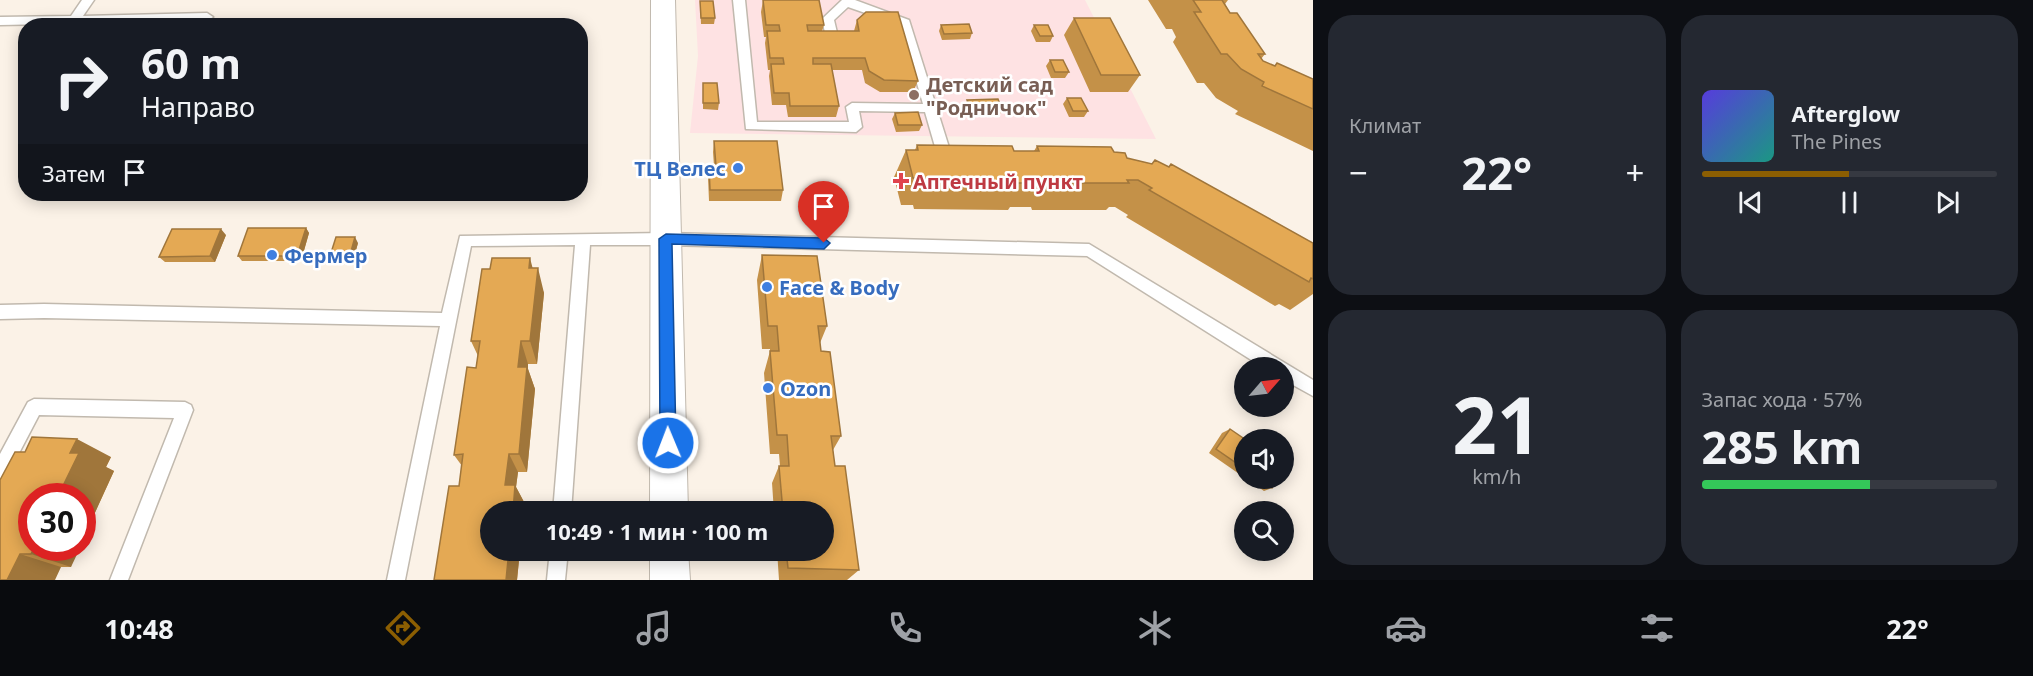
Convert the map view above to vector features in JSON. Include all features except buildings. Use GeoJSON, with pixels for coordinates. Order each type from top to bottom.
{"type":"FeatureCollection","features":[{"type":"Feature","properties":{"kind":"street"},"geometry":{"type":"LineString","coordinates":[[663,0],[669,501]]}},
{"type":"Feature","properties":{"kind":"street"},"geometry":{"type":"LineString","coordinates":[[669,561],[670,580]]}},
{"type":"Feature","properties":{"kind":"lane"},"geometry":{"type":"LineString","coordinates":[[76,18],[88,0]]}},
{"type":"Feature","properties":{"kind":"lane"},"geometry":{"type":"LineString","coordinates":[[739,0],[752,126],[856,127],[852,107],[930,108]]}},
{"type":"Feature","properties":{"kind":"lane"},"geometry":{"type":"LineString","coordinates":[[832,37],[828,19],[849,1],[904,24],[945,157]]}},
{"type":"Feature","properties":{"kind":"lane"},"geometry":{"type":"LineString","coordinates":[[163,18],[207,17]]}},
{"type":"Feature","properties":{"kind":"lane"},"geometry":{"type":"LineString","coordinates":[[0,21],[18,21]]}},
{"type":"Feature","properties":{"kind":"lane"},"geometry":{"type":"LineString","coordinates":[[396,580],[465,240],[666,239],[1089,250],[1261,357]]}},
{"type":"Feature","properties":{"kind":"lane"},"geometry":{"type":"LineString","coordinates":[[563,501],[583,240]]}},
{"type":"Feature","properties":{"kind":"lane"},"geometry":{"type":"LineString","coordinates":[[0,312],[447,320]]}},
{"type":"Feature","properties":{"kind":"lane"},"geometry":{"type":"LineString","coordinates":[[1294,377],[1313,389]]}},
{"type":"Feature","properties":{"kind":"lane"},"geometry":{"type":"LineString","coordinates":[[0,472],[34,407],[185,410],[119,580]]}},
{"type":"Feature","properties":{"kind":"lane"},"geometry":{"type":"LineString","coordinates":[[556,580],[558,561]]}},
{"type":"Feature","properties":{"kind":"shaded area","name":"Детский сад \"Родничок\""},"geometry":{"type":"Polygon","coordinates":[[[695,0],[1085,0],[1156,139],[690,133],[698,56],[695,0]]]}},
{"type":"Feature","properties":{"kind":"place","name":"Детский сад \"Родничок\""},"geometry":{"type":"Point","coordinates":[914,95]}},
{"type":"Feature","properties":{"kind":"place","name":"ТЦ Велес"},"geometry":{"type":"Point","coordinates":[738,168]}},
{"type":"Feature","properties":{"kind":"place","name":"Аптечный пункт"},"geometry":{"type":"Point","coordinates":[901,181]}},
{"type":"Feature","properties":{"kind":"place","name":"Фермер"},"geometry":{"type":"Point","coordinates":[272,255]}},
{"type":"Feature","properties":{"kind":"place","name":"Face & Body"},"geometry":{"type":"Point","coordinates":[767,287]}},
{"type":"Feature","properties":{"kind":"place","name":"Ozon"},"geometry":{"type":"Point","coordinates":[768,388]}},
{"type":"Feature","properties":{"kind":"route"},"geometry":{"type":"LineString","coordinates":[[668,443],[666,239],[824,243]]}}]}
